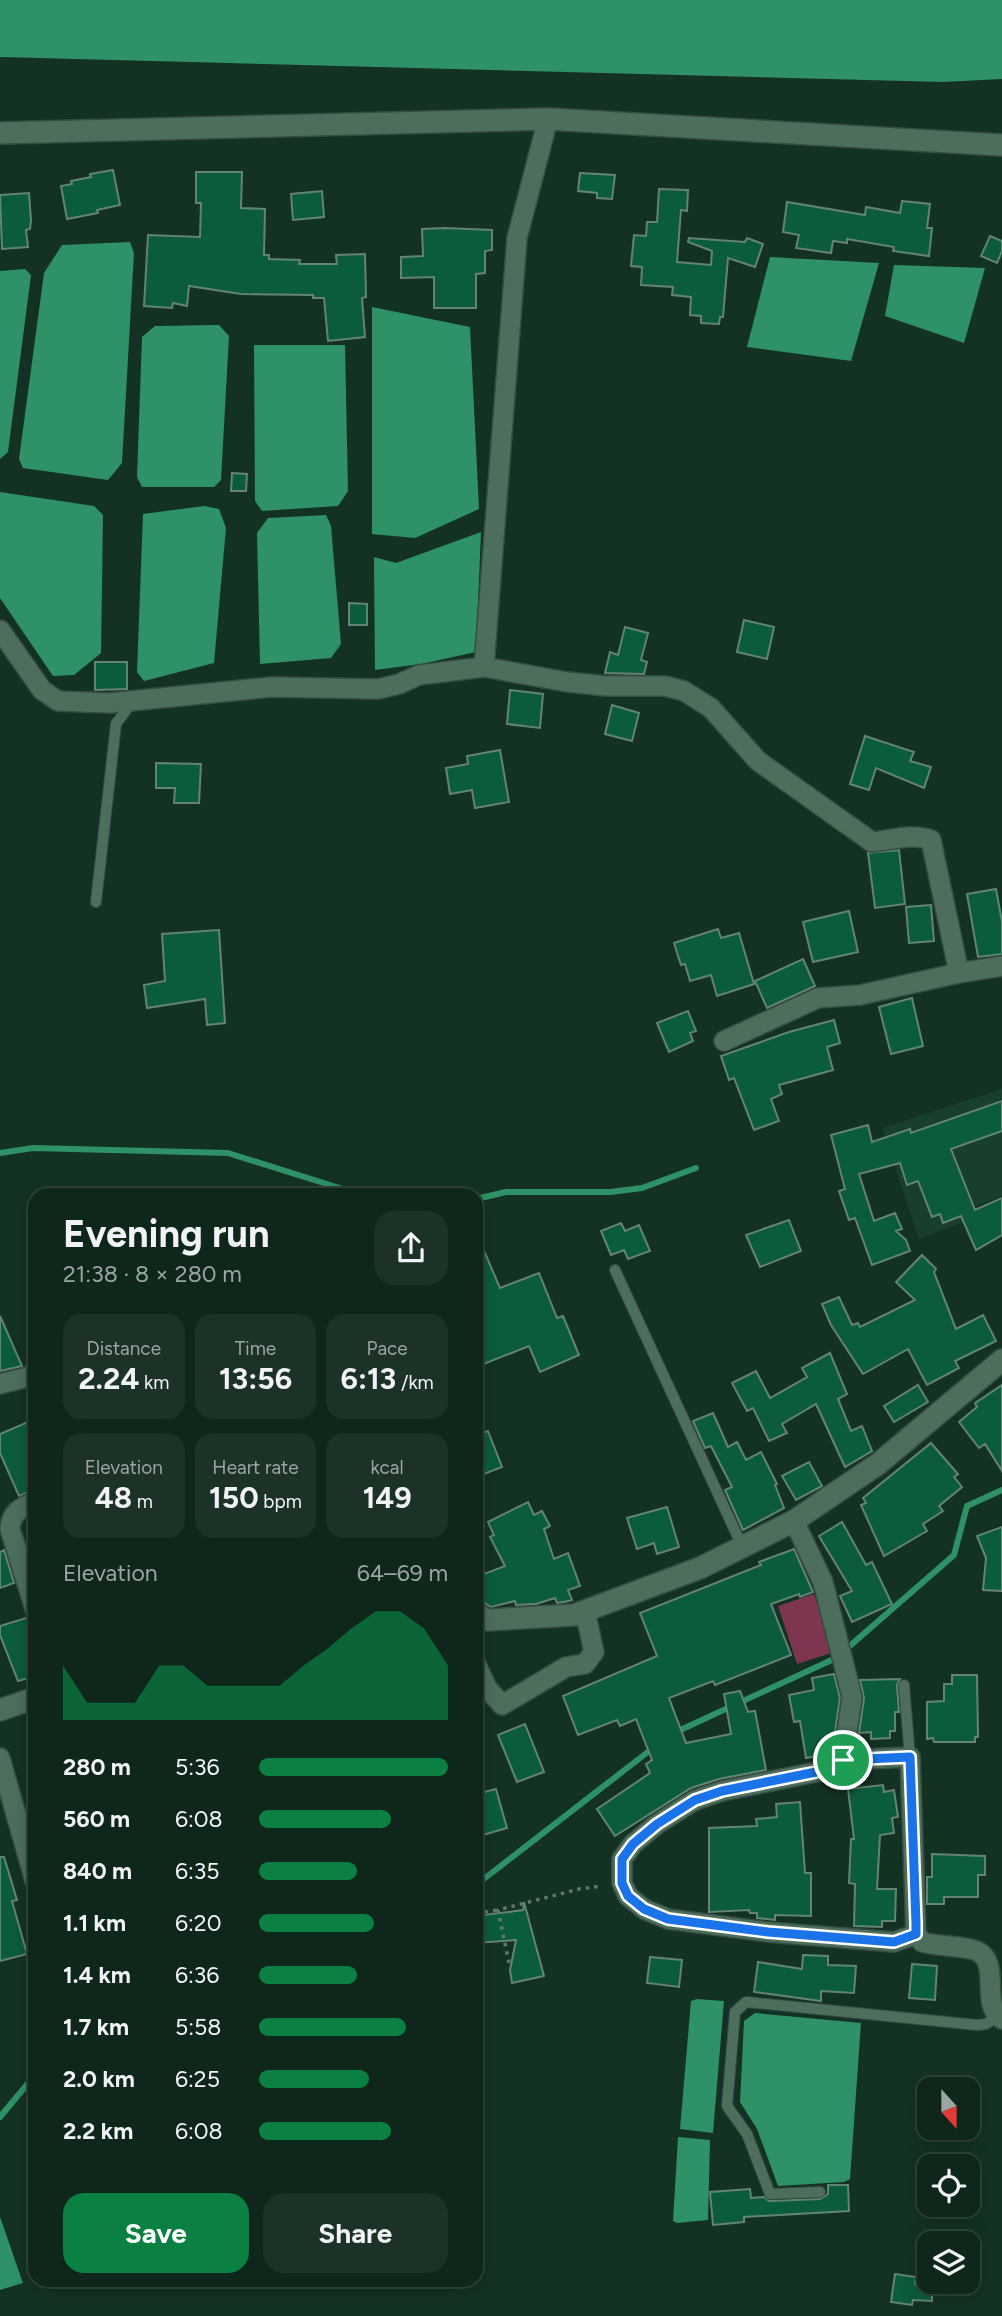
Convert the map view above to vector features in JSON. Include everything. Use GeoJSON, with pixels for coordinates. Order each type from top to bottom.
{"type":"FeatureCollection","features":[{"type":"Feature","properties":{"kind":"street"},"geometry":{"type":"LineString","coordinates":[[0,133],[548,119],[1002,145]]}},
{"type":"Feature","properties":{"kind":"street"},"geometry":{"type":"LineString","coordinates":[[484,667],[517,238],[548,119]]}},
{"type":"Feature","properties":{"kind":"street"},"geometry":{"type":"LineString","coordinates":[[0,630],[42,690],[58,701],[133,701],[272,687],[378,689],[419,675],[484,667],[567,682],[606,686],[665,686],[684,691],[711,708],[758,761],[872,842],[901,839],[916,834],[931,840],[959,972]]}},
{"type":"Feature","properties":{"kind":"street"},"geometry":{"type":"LineString","coordinates":[[724,1041],[818,998],[860,995],[959,972],[1002,966]]}},
{"type":"Feature","properties":{"kind":"street"},"geometry":{"type":"LineString","coordinates":[[483,1617],[488,1620],[574,1615],[700,1568],[743,1547],[794,1521],[878,1464],[1002,1360]]}},
{"type":"Feature","properties":{"kind":"street"},"geometry":{"type":"LineString","coordinates":[[0,1384],[28,1378]]}},
{"type":"Feature","properties":{"kind":"street"},"geometry":{"type":"LineString","coordinates":[[28,1505],[11,1518],[10,1529],[28,1587]]}},
{"type":"Feature","properties":{"kind":"street"},"geometry":{"type":"LineString","coordinates":[[794,1521],[823,1582],[852,1697],[843,1760]]}},
{"type":"Feature","properties":{"kind":"street"},"geometry":{"type":"LineString","coordinates":[[483,1679],[502,1705],[566,1667],[585,1664],[594,1652],[585,1611]]}},
{"type":"Feature","properties":{"kind":"street"},"geometry":{"type":"LineString","coordinates":[[0,1710],[28,1700]]}},
{"type":"Feature","properties":{"kind":"street"},"geometry":{"type":"LineString","coordinates":[[916,1934],[894,1942],[768,1932],[668,1919],[644,1909],[628,1896],[622,1883],[622,1859],[633,1844],[657,1824],[695,1800],[722,1791],[831,1769],[843,1760],[910,1757],[916,1934],[922,1942],[976,1950],[985,1957],[991,1973],[992,2007],[1000,2018]]}},
{"type":"Feature","properties":{"kind":"street"},"geometry":{"type":"LineString","coordinates":[[0,1758],[28,1856]]}},
{"type":"Feature","properties":{"kind":"lane"},"geometry":{"type":"LineString","coordinates":[[96,902],[116,724],[133,701]]}},
{"type":"Feature","properties":{"kind":"lane"},"geometry":{"type":"LineString","coordinates":[[615,1270],[743,1547]]}},
{"type":"Feature","properties":{"kind":"lane"},"geometry":{"type":"LineString","coordinates":[[904,1685],[910,1757]]}},
{"type":"Feature","properties":{"kind":"lane"},"geometry":{"type":"LineString","coordinates":[[820,2192],[770,2194],[747,2134],[727,2106],[735,2011],[746,2002],[977,2025],[1000,2018]]}},
{"type":"Feature","properties":{"kind":"path"},"geometry":{"type":"LineString","coordinates":[[483,1912],[579,1889],[622,1883]]}},
{"type":"Feature","properties":{"kind":"path"},"geometry":{"type":"LineString","coordinates":[[498,1910],[509,1963]]}},
{"type":"Feature","properties":{"kind":"shaded area"},"geometry":{"type":"Polygon","coordinates":[[[0,0],[1002,0],[1002,79],[943,82],[0,57],[0,0]]]}},
{"type":"Feature","properties":{"kind":"shaded area"},"geometry":{"type":"Polygon","coordinates":[[[130,242],[134,253],[122,463],[108,480],[23,468],[19,459],[44,273],[62,245],[130,242]]]}},
{"type":"Feature","properties":{"kind":"shaded area"},"geometry":{"type":"Polygon","coordinates":[[[770,257],[879,263],[851,361],[747,347],[770,257]]]}},
{"type":"Feature","properties":{"kind":"shaded area"},"geometry":{"type":"Polygon","coordinates":[[[894,265],[985,268],[964,343],[885,316],[894,265]]]}},
{"type":"Feature","properties":{"kind":"shaded area"},"geometry":{"type":"Polygon","coordinates":[[[25,269],[31,275],[8,452],[0,459],[0,271],[25,269]]]}},
{"type":"Feature","properties":{"kind":"shaded area"},"geometry":{"type":"Polygon","coordinates":[[[372,307],[470,327],[479,509],[415,538],[372,534],[372,307]]]}},
{"type":"Feature","properties":{"kind":"shaded area"},"geometry":{"type":"Polygon","coordinates":[[[219,325],[229,336],[221,480],[214,487],[142,487],[137,477],[142,337],[155,326],[219,325]]]}},
{"type":"Feature","properties":{"kind":"shaded area"},"geometry":{"type":"Polygon","coordinates":[[[254,345],[345,345],[348,491],[338,506],[262,511],[255,501],[254,345]]]}},
{"type":"Feature","properties":{"kind":"shaded area"},"geometry":{"type":"Polygon","coordinates":[[[0,492],[94,506],[103,515],[101,653],[74,675],[53,676],[0,598],[0,492]]]}},
{"type":"Feature","properties":{"kind":"shaded area"},"geometry":{"type":"Polygon","coordinates":[[[204,506],[219,509],[226,528],[214,663],[144,681],[137,672],[143,514],[204,506]]]}},
{"type":"Feature","properties":{"kind":"shaded area"},"geometry":{"type":"Polygon","coordinates":[[[326,515],[331,526],[341,644],[331,658],[260,664],[257,533],[268,518],[326,515]]]}},
{"type":"Feature","properties":{"kind":"shaded area"},"geometry":{"type":"Polygon","coordinates":[[[481,532],[476,652],[421,664],[375,670],[374,557],[396,563],[481,532]]]}},
{"type":"Feature","properties":{"kind":"shaded area"},"geometry":{"type":"Polygon","coordinates":[[[1002,1089],[1002,1196],[970,1208],[974,1218],[919,1239],[882,1128],[1002,1089]]]}},
{"type":"Feature","properties":{"kind":"shaded area"},"geometry":{"type":"Polygon","coordinates":[[[814,1594],[834,1652],[797,1664],[778,1606],[814,1594]]]}},
{"type":"Feature","properties":{"kind":"shaded area"},"geometry":{"type":"Polygon","coordinates":[[[691,2001],[724,2001],[713,2133],[680,2129],[691,2001]]]}},
{"type":"Feature","properties":{"kind":"shaded area"},"geometry":{"type":"Polygon","coordinates":[[[755,2013],[861,2023],[850,2179],[844,2182],[778,2186],[757,2129],[740,2102],[744,2021],[755,2013]]]}},
{"type":"Feature","properties":{"kind":"shaded area"},"geometry":{"type":"Polygon","coordinates":[[[678,2137],[710,2140],[708,2220],[677,2223],[673,2221],[678,2137]]]}},
{"type":"Feature","properties":{"kind":"shaded area"},"geometry":{"type":"Polygon","coordinates":[[[0,2217],[23,2283],[0,2290],[0,2217]]]}},
{"type":"Feature","properties":{"kind":"building"},"geometry":{"type":"Polygon","coordinates":[[[113,170],[120,205],[97,210],[98,213],[67,219],[61,186],[91,177],[90,174],[113,170]]]}},
{"type":"Feature","properties":{"kind":"building"},"geometry":{"type":"Polygon","coordinates":[[[196,172],[242,172],[241,208],[265,209],[264,255],[269,255],[269,259],[300,260],[299,264],[337,264],[336,255],[365,254],[366,297],[362,298],[365,337],[328,341],[324,298],[313,298],[313,295],[241,294],[189,286],[187,306],[173,303],[172,308],[144,306],[148,235],[200,237],[201,203],[196,203],[196,172]]]}},
{"type":"Feature","properties":{"kind":"building"},"geometry":{"type":"Polygon","coordinates":[[[580,173],[615,175],[612,199],[597,198],[597,193],[578,191],[580,173]]]}},
{"type":"Feature","properties":{"kind":"building"},"geometry":{"type":"Polygon","coordinates":[[[659,189],[688,190],[687,211],[681,210],[677,262],[711,265],[712,251],[688,242],[689,238],[745,242],[747,238],[763,244],[755,267],[728,258],[723,317],[720,317],[719,324],[701,323],[701,316],[690,315],[691,297],[672,295],[673,287],[641,285],[642,267],[631,266],[634,235],[646,236],[647,222],[657,222],[659,189]]]}},
{"type":"Feature","properties":{"kind":"building"},"geometry":{"type":"Polygon","coordinates":[[[322,191],[324,217],[293,220],[291,194],[322,191]]]}},
{"type":"Feature","properties":{"kind":"building"},"geometry":{"type":"Polygon","coordinates":[[[29,193],[31,220],[30,229],[26,230],[28,247],[2,249],[0,195],[29,193]]]}},
{"type":"Feature","properties":{"kind":"building"},"geometry":{"type":"Polygon","coordinates":[[[902,201],[930,204],[927,228],[932,228],[929,256],[893,251],[894,247],[847,239],[847,243],[833,241],[831,253],[796,248],[799,235],[783,232],[787,202],[865,215],[866,207],[900,213],[902,201]]]}},
{"type":"Feature","properties":{"kind":"building"},"geometry":{"type":"Polygon","coordinates":[[[422,229],[492,230],[492,250],[485,251],[485,273],[476,274],[476,308],[434,308],[434,277],[401,278],[401,257],[423,256],[422,229]]]}},
{"type":"Feature","properties":{"kind":"building"},"geometry":{"type":"Polygon","coordinates":[[[990,236],[1002,241],[1002,251],[997,263],[981,256],[990,236]]]}},
{"type":"Feature","properties":{"kind":"building"},"geometry":{"type":"Polygon","coordinates":[[[232,473],[247,474],[246,491],[231,491],[232,473]]]}},
{"type":"Feature","properties":{"kind":"building"},"geometry":{"type":"Polygon","coordinates":[[[349,603],[367,604],[367,625],[349,625],[349,603]]]}},
{"type":"Feature","properties":{"kind":"building"},"geometry":{"type":"Polygon","coordinates":[[[744,620],[774,627],[767,659],[737,652],[744,620]]]}},
{"type":"Feature","properties":{"kind":"building"},"geometry":{"type":"Polygon","coordinates":[[[625,627],[648,633],[641,660],[647,662],[644,674],[605,673],[610,652],[618,655],[625,627]]]}},
{"type":"Feature","properties":{"kind":"building"},"geometry":{"type":"Polygon","coordinates":[[[95,662],[127,662],[127,689],[95,690],[95,662]]]}},
{"type":"Feature","properties":{"kind":"building"},"geometry":{"type":"Polygon","coordinates":[[[510,690],[543,694],[540,728],[507,724],[510,690]]]}},
{"type":"Feature","properties":{"kind":"building"},"geometry":{"type":"Polygon","coordinates":[[[612,705],[639,713],[632,741],[605,734],[612,705]]]}},
{"type":"Feature","properties":{"kind":"building"},"geometry":{"type":"Polygon","coordinates":[[[865,736],[914,752],[910,761],[931,767],[924,788],[876,768],[869,790],[850,784],[865,736]]]}},
{"type":"Feature","properties":{"kind":"building"},"geometry":{"type":"Polygon","coordinates":[[[500,750],[509,802],[475,808],[472,790],[450,794],[446,768],[468,764],[467,756],[500,750]]]}},
{"type":"Feature","properties":{"kind":"building"},"geometry":{"type":"Polygon","coordinates":[[[156,763],[201,764],[199,803],[174,803],[175,788],[156,788],[156,763]]]}},
{"type":"Feature","properties":{"kind":"building"},"geometry":{"type":"Polygon","coordinates":[[[899,850],[905,904],[875,908],[868,853],[899,850]]]}},
{"type":"Feature","properties":{"kind":"building"},"geometry":{"type":"Polygon","coordinates":[[[996,889],[1002,922],[1002,954],[978,957],[967,894],[996,889]]]}},
{"type":"Feature","properties":{"kind":"building"},"geometry":{"type":"Polygon","coordinates":[[[931,905],[934,941],[909,943],[906,907],[931,905]]]}},
{"type":"Feature","properties":{"kind":"building"},"geometry":{"type":"Polygon","coordinates":[[[849,911],[858,952],[813,962],[803,922],[849,911]]]}},
{"type":"Feature","properties":{"kind":"building"},"geometry":{"type":"Polygon","coordinates":[[[718,929],[721,938],[739,933],[754,984],[717,996],[711,975],[690,981],[674,943],[718,929]]]}},
{"type":"Feature","properties":{"kind":"building"},"geometry":{"type":"Polygon","coordinates":[[[219,930],[225,1023],[207,1025],[205,999],[147,1008],[144,985],[165,981],[162,934],[219,930]]]}},
{"type":"Feature","properties":{"kind":"building"},"geometry":{"type":"Polygon","coordinates":[[[803,959],[815,986],[767,1008],[755,981],[803,959]]]}},
{"type":"Feature","properties":{"kind":"building"},"geometry":{"type":"Polygon","coordinates":[[[912,998],[923,1046],[891,1054],[879,1007],[912,998]]]}},
{"type":"Feature","properties":{"kind":"building"},"geometry":{"type":"Polygon","coordinates":[[[688,1011],[696,1031],[690,1033],[693,1041],[669,1052],[657,1023],[688,1011]]]}},
{"type":"Feature","properties":{"kind":"building"},"geometry":{"type":"Polygon","coordinates":[[[834,1020],[840,1043],[827,1047],[833,1070],[779,1085],[782,1094],[771,1099],[779,1121],[754,1130],[734,1078],[729,1080],[721,1056],[789,1032],[834,1020]]]}},
{"type":"Feature","properties":{"kind":"building"},"geometry":{"type":"Polygon","coordinates":[[[1002,1101],[1002,1131],[951,1149],[975,1210],[1002,1198],[1002,1235],[976,1250],[961,1216],[943,1223],[940,1214],[932,1217],[918,1181],[907,1185],[900,1163],[859,1174],[874,1221],[895,1213],[902,1229],[896,1231],[906,1240],[910,1251],[872,1265],[855,1218],[849,1220],[839,1191],[845,1189],[831,1135],[868,1125],[872,1142],[910,1129],[911,1133],[1002,1101]]]}},
{"type":"Feature","properties":{"kind":"building"},"geometry":{"type":"Polygon","coordinates":[[[789,1220],[801,1251],[760,1267],[746,1235],[789,1220]]]}},
{"type":"Feature","properties":{"kind":"building"},"geometry":{"type":"Polygon","coordinates":[[[621,1223],[625,1231],[639,1225],[650,1251],[628,1259],[624,1250],[611,1255],[601,1231],[621,1223]]]}},
{"type":"Feature","properties":{"kind":"building"},"geometry":{"type":"Polygon","coordinates":[[[483,1248],[500,1288],[539,1273],[557,1318],[563,1316],[579,1355],[540,1372],[529,1346],[483,1364],[483,1248]]]}},
{"type":"Feature","properties":{"kind":"building"},"geometry":{"type":"Polygon","coordinates":[[[922,1255],[936,1269],[934,1272],[956,1329],[983,1315],[996,1341],[955,1361],[959,1368],[927,1385],[908,1349],[863,1374],[831,1325],[822,1304],[839,1297],[852,1325],[858,1323],[860,1327],[915,1300],[896,1282],[922,1255]]]}},
{"type":"Feature","properties":{"kind":"building"},"geometry":{"type":"Polygon","coordinates":[[[0,1316],[22,1366],[0,1371],[0,1316]]]}},
{"type":"Feature","properties":{"kind":"building"},"geometry":{"type":"Polygon","coordinates":[[[830,1353],[847,1394],[838,1399],[851,1431],[862,1426],[872,1451],[845,1467],[816,1404],[782,1424],[787,1433],[769,1441],[753,1408],[747,1411],[732,1383],[756,1371],[770,1398],[807,1377],[802,1368],[830,1353]]]}},
{"type":"Feature","properties":{"kind":"building"},"geometry":{"type":"Polygon","coordinates":[[[918,1385],[928,1402],[894,1422],[884,1406],[918,1385]]]}},
{"type":"Feature","properties":{"kind":"building"},"geometry":{"type":"Polygon","coordinates":[[[1002,1385],[1002,1471],[985,1444],[979,1448],[959,1422],[977,1407],[975,1403],[1002,1385]]]}},
{"type":"Feature","properties":{"kind":"building"},"geometry":{"type":"Polygon","coordinates":[[[713,1413],[728,1447],[737,1442],[746,1460],[761,1452],[777,1484],[775,1485],[784,1508],[743,1530],[725,1490],[732,1487],[711,1446],[705,1448],[693,1421],[713,1413]]]}},
{"type":"Feature","properties":{"kind":"building"},"geometry":{"type":"Polygon","coordinates":[[[28,1422],[28,1492],[19,1496],[0,1453],[0,1434],[28,1422]]]}},
{"type":"Feature","properties":{"kind":"building"},"geometry":{"type":"Polygon","coordinates":[[[488,1431],[502,1467],[483,1474],[483,1433],[488,1431]]]}},
{"type":"Feature","properties":{"kind":"building"},"geometry":{"type":"Polygon","coordinates":[[[931,1443],[958,1474],[954,1477],[962,1487],[939,1506],[943,1511],[923,1524],[927,1531],[884,1556],[861,1505],[866,1503],[863,1498],[931,1443]]]}},
{"type":"Feature","properties":{"kind":"building"},"geometry":{"type":"Polygon","coordinates":[[[809,1462],[822,1486],[796,1500],[782,1476],[809,1462]]]}},
{"type":"Feature","properties":{"kind":"building"},"geometry":{"type":"Polygon","coordinates":[[[528,1502],[534,1515],[542,1511],[550,1526],[544,1529],[554,1559],[568,1553],[580,1586],[568,1590],[572,1600],[557,1603],[555,1598],[536,1604],[516,1605],[515,1601],[491,1607],[483,1602],[483,1574],[505,1566],[490,1537],[494,1535],[488,1522],[528,1502]]]}},
{"type":"Feature","properties":{"kind":"building"},"geometry":{"type":"Polygon","coordinates":[[[667,1507],[679,1547],[657,1554],[654,1543],[637,1549],[627,1518],[667,1507]]]}},
{"type":"Feature","properties":{"kind":"building"},"geometry":{"type":"Polygon","coordinates":[[[842,1522],[866,1565],[872,1562],[892,1604],[852,1622],[840,1596],[852,1591],[819,1536],[842,1522]]]}},
{"type":"Feature","properties":{"kind":"building"},"geometry":{"type":"Polygon","coordinates":[[[1002,1527],[1002,1591],[983,1590],[986,1558],[977,1536],[1002,1527]]]}},
{"type":"Feature","properties":{"kind":"building"},"geometry":{"type":"Polygon","coordinates":[[[794,1549],[813,1592],[771,1604],[791,1655],[715,1685],[713,1681],[669,1698],[686,1743],[731,1734],[724,1694],[740,1691],[748,1712],[755,1711],[766,1770],[719,1779],[691,1788],[615,1836],[597,1809],[650,1773],[646,1764],[652,1760],[636,1719],[620,1726],[617,1720],[578,1735],[563,1696],[657,1656],[640,1613],[761,1565],[759,1562],[794,1549]]]}},
{"type":"Feature","properties":{"kind":"building"},"geometry":{"type":"Polygon","coordinates":[[[4,1550],[14,1583],[0,1588],[0,1552],[4,1550]]]}},
{"type":"Feature","properties":{"kind":"building"},"geometry":{"type":"Polygon","coordinates":[[[28,1619],[28,1678],[18,1681],[0,1635],[0,1626],[28,1619]]]}},
{"type":"Feature","properties":{"kind":"building"},"geometry":{"type":"Polygon","coordinates":[[[834,1674],[840,1698],[832,1753],[806,1758],[800,1721],[794,1722],[789,1695],[814,1690],[812,1678],[834,1674]]]}},
{"type":"Feature","properties":{"kind":"building"},"geometry":{"type":"Polygon","coordinates":[[[952,1675],[977,1675],[978,1737],[975,1737],[975,1742],[934,1742],[933,1738],[927,1739],[927,1702],[944,1701],[944,1684],[952,1684],[952,1675]]]}},
{"type":"Feature","properties":{"kind":"building"},"geometry":{"type":"Polygon","coordinates":[[[900,1679],[897,1685],[899,1712],[895,1712],[895,1731],[890,1731],[890,1738],[871,1739],[871,1732],[859,1733],[864,1698],[860,1680],[900,1679]]]}},
{"type":"Feature","properties":{"kind":"building"},"geometry":{"type":"Polygon","coordinates":[[[525,1724],[544,1772],[517,1782],[498,1735],[525,1724]]]}},
{"type":"Feature","properties":{"kind":"building"},"geometry":{"type":"Polygon","coordinates":[[[883,1785],[884,1792],[894,1790],[898,1817],[892,1818],[894,1833],[880,1835],[877,1889],[896,1889],[895,1921],[882,1921],[882,1927],[854,1926],[855,1884],[849,1883],[851,1839],[854,1839],[848,1789],[883,1785]]]}},
{"type":"Feature","properties":{"kind":"building"},"geometry":{"type":"Polygon","coordinates":[[[496,1789],[507,1828],[483,1835],[483,1792],[496,1789]]]}},
{"type":"Feature","properties":{"kind":"building"},"geometry":{"type":"Polygon","coordinates":[[[800,1802],[805,1873],[811,1873],[811,1916],[775,1915],[775,1920],[757,1918],[757,1913],[750,1913],[749,1910],[709,1912],[709,1828],[757,1826],[756,1819],[777,1817],[776,1804],[800,1802]]]}},
{"type":"Feature","properties":{"kind":"building"},"geometry":{"type":"Polygon","coordinates":[[[932,1854],[985,1856],[985,1875],[978,1875],[978,1897],[944,1897],[944,1904],[927,1904],[927,1877],[932,1877],[932,1854]]]}},
{"type":"Feature","properties":{"kind":"building"},"geometry":{"type":"Polygon","coordinates":[[[0,1857],[4,1857],[17,1900],[12,1901],[27,1954],[0,1961],[0,1857]]]}},
{"type":"Feature","properties":{"kind":"building"},"geometry":{"type":"Polygon","coordinates":[[[524,1902],[544,1976],[512,1983],[510,1970],[516,1940],[483,1942],[483,1915],[523,1910],[524,1902]]]}},
{"type":"Feature","properties":{"kind":"building"},"geometry":{"type":"Polygon","coordinates":[[[803,1955],[828,1956],[828,1965],[856,1966],[854,1993],[821,1991],[821,2001],[754,1992],[758,1962],[802,1969],[803,1955]]]}},
{"type":"Feature","properties":{"kind":"building"},"geometry":{"type":"Polygon","coordinates":[[[650,1957],[682,1960],[679,1987],[647,1983],[650,1957]]]}},
{"type":"Feature","properties":{"kind":"building"},"geometry":{"type":"Polygon","coordinates":[[[912,1964],[937,1966],[935,2000],[909,1998],[912,1964]]]}},
{"type":"Feature","properties":{"kind":"building"},"geometry":{"type":"Polygon","coordinates":[[[828,2185],[848,2185],[849,2211],[744,2217],[744,2222],[713,2225],[710,2192],[750,2189],[751,2198],[764,2197],[769,2201],[820,2199],[828,2194],[828,2185]]]}},
{"type":"Feature","properties":{"kind":"building"},"geometry":{"type":"Polygon","coordinates":[[[895,2274],[916,2277],[917,2294],[932,2294],[932,2301],[913,2300],[912,2305],[891,2302],[895,2274]]]}},
{"type":"Feature","properties":{"kind":"waterway"},"geometry":{"type":"LineString","coordinates":[[0,1153],[33,1148],[228,1153],[340,1188]]}},
{"type":"Feature","properties":{"kind":"waterway"},"geometry":{"type":"LineString","coordinates":[[483,1197],[506,1192],[610,1192],[642,1188],[696,1168]]}},
{"type":"Feature","properties":{"kind":"waterway"},"geometry":{"type":"LineString","coordinates":[[676,1732],[836,1658],[954,1555],[967,1506],[1002,1490]]}},
{"type":"Feature","properties":{"kind":"waterway"},"geometry":{"type":"LineString","coordinates":[[483,1880],[653,1748]]}},
{"type":"Feature","properties":{"kind":"waterway"},"geometry":{"type":"LineString","coordinates":[[0,2117],[28,2083]]}},
{"type":"Feature","properties":{"kind":"route"},"geometry":{"type":"LineString","coordinates":[[910,1757],[916,1934],[894,1942],[768,1932],[668,1919],[644,1909],[628,1896],[620,1872],[622,1859],[633,1844],[657,1824],[695,1800],[722,1791],[831,1769],[843,1760],[910,1757]]}}]}
